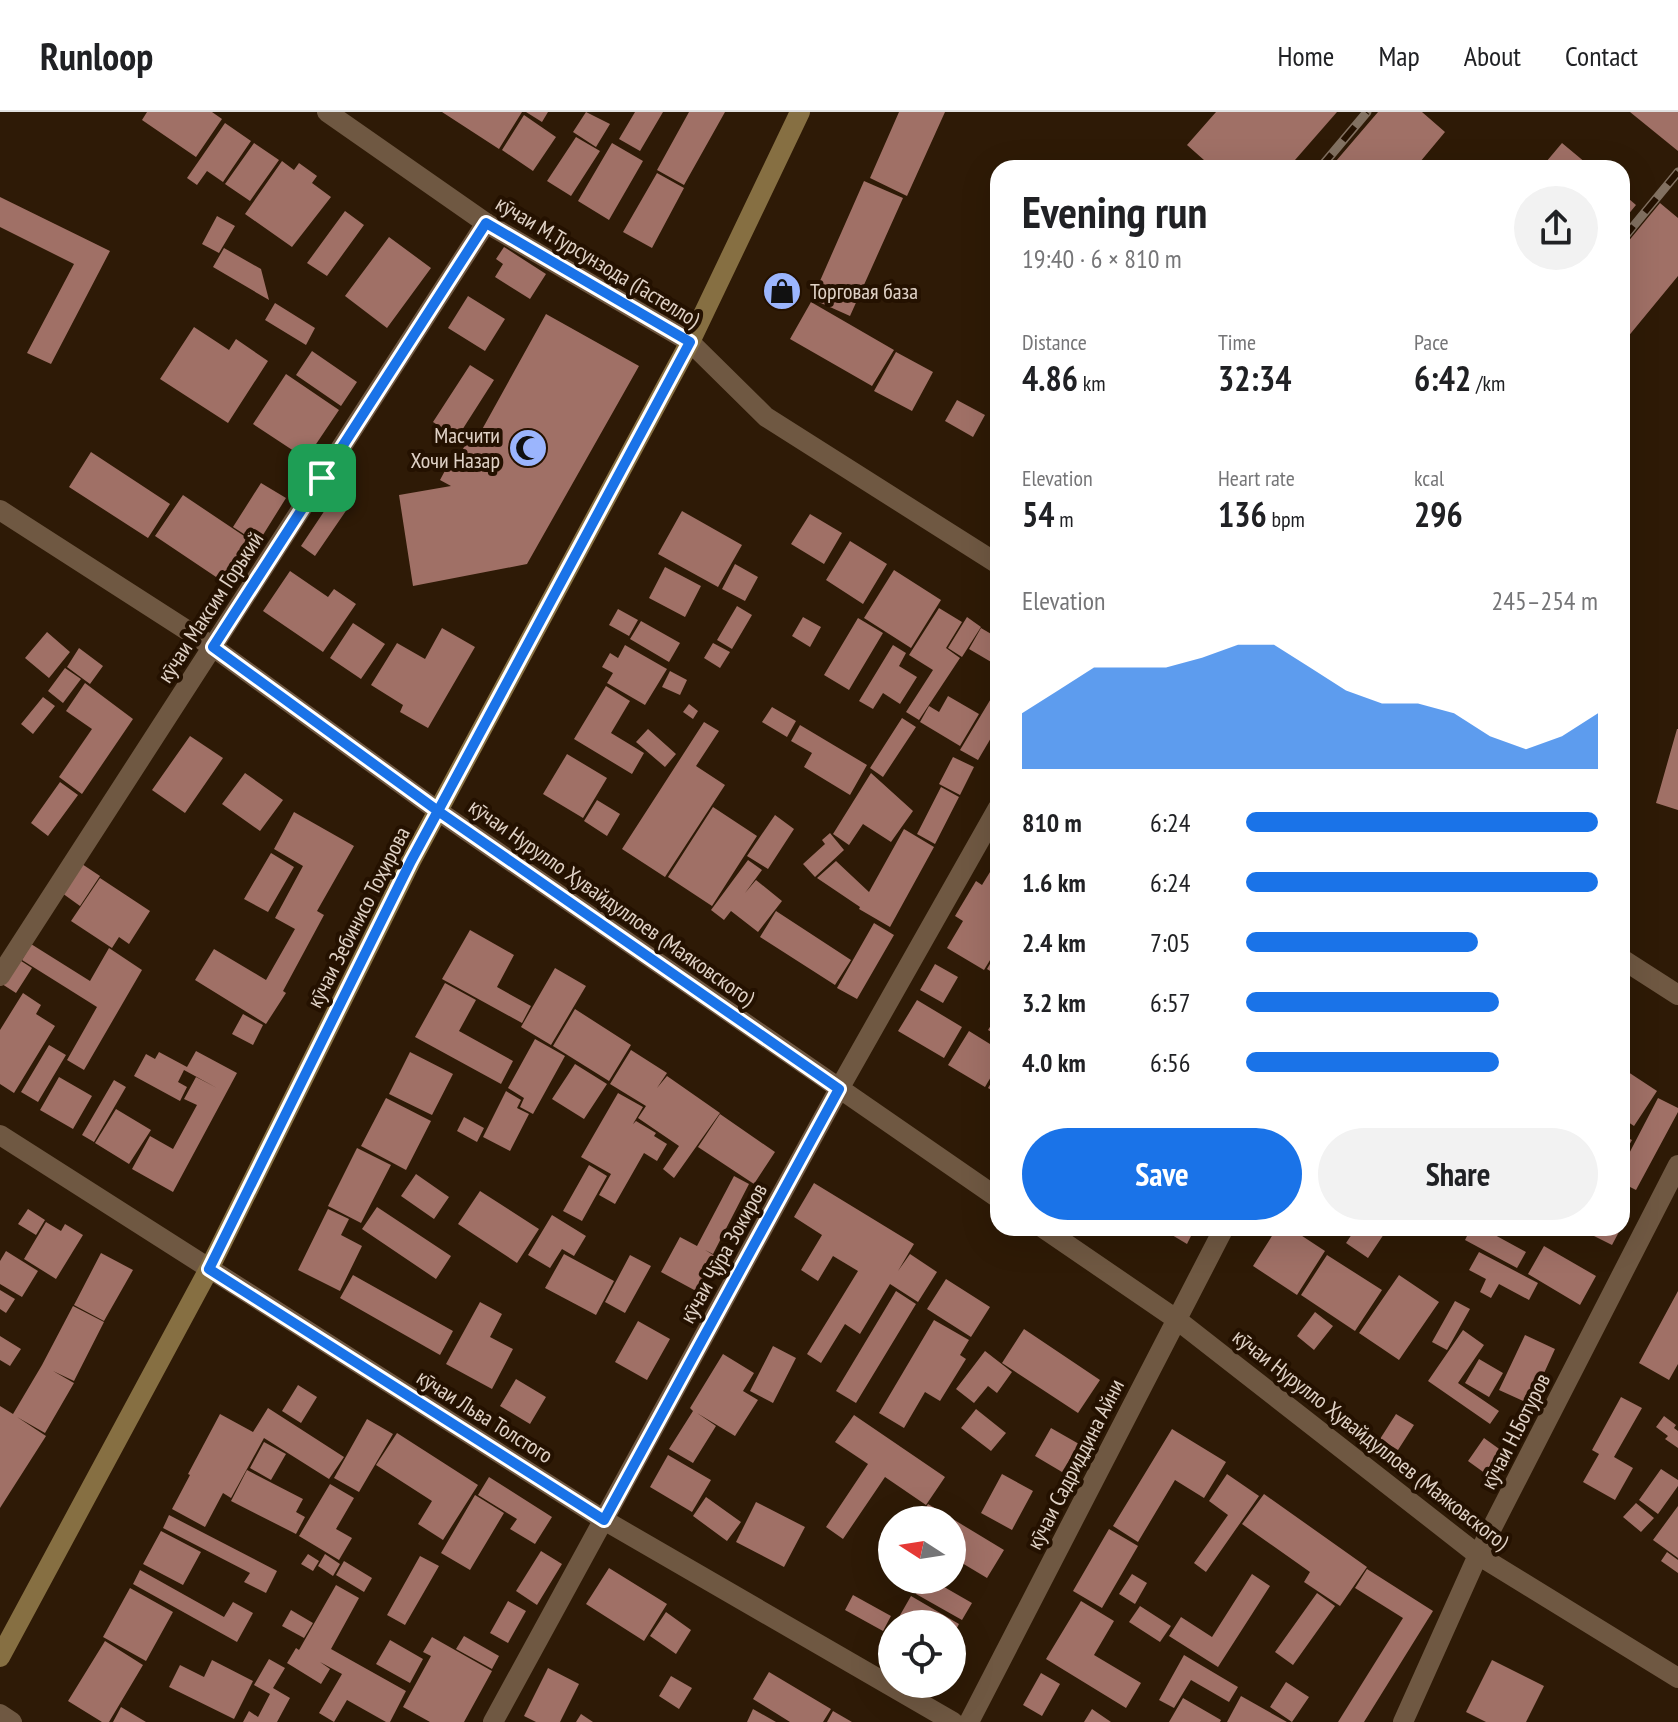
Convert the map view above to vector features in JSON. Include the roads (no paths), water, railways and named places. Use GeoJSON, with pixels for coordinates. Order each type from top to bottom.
{"type":"FeatureCollection","features":[{"type":"Feature","properties":{"kind":"main road","name":"кӯчаи Зебинисо Тоҳирова"},"geometry":{"type":"LineString","coordinates":[[0,1657],[209,1269],[411,861],[690,342],[800,112]]}},
{"type":"Feature","properties":{"kind":"street","name":"кӯчаи М.Турсунзода (Гастелло)"},"geometry":{"type":"LineString","coordinates":[[327,112],[486,223],[690,342],[766,417],[990,559]]}},
{"type":"Feature","properties":{"kind":"street","name":"кӯчаи Максим Горький"},"geometry":{"type":"LineString","coordinates":[[0,976],[486,223]]}},
{"type":"Feature","properties":{"kind":"street","name":"кӯчаи Нурулло Ҳувайдуллоев (Маяковского)"},"geometry":{"type":"LineString","coordinates":[[0,510],[213,647],[438,811],[990,1193]]}},
{"type":"Feature","properties":{"kind":"street","name":"кӯчаи Ҷӯра Зокиров"},"geometry":{"type":"LineString","coordinates":[[493,1722],[839,1089],[990,822]]}},
{"type":"Feature","properties":{"kind":"street"},"geometry":{"type":"LineString","coordinates":[[1630,964],[1678,995]]}},
{"type":"Feature","properties":{"kind":"street","name":"кӯчаи Льва Толстого"},"geometry":{"type":"LineString","coordinates":[[0,1135],[604,1520],[953,1722]]}},
{"type":"Feature","properties":{"kind":"street","name":"кӯчаи Н.Ботуров"},"geometry":{"type":"LineString","coordinates":[[1403,1722],[1478,1555],[1678,1165]]}},
{"type":"Feature","properties":{"kind":"street","name":"кӯчаи Нурулло Ҳувайдуллоев (Маяковского)"},"geometry":{"type":"LineString","coordinates":[[1055,1236],[1176,1319],[1478,1555],[1678,1678]]}},
{"type":"Feature","properties":{"kind":"street","name":"кӯчаи Садриддина Айни"},"geometry":{"type":"LineString","coordinates":[[969,1722],[1220,1236]]}},
{"type":"Feature","properties":{"kind":"street"},"geometry":{"type":"LineString","coordinates":[[0,1714],[12,1722]]}},
{"type":"Feature","properties":{"kind":"railway"},"geometry":{"type":"LineString","coordinates":[[1327,160],[1367,112]]}},
{"type":"Feature","properties":{"kind":"railway"},"geometry":{"type":"LineString","coordinates":[[1630,230],[1678,172]]}},
{"type":"Feature","properties":{"kind":"place","name":"Торговая база"},"geometry":{"type":"Point","coordinates":[782,291]}},
{"type":"Feature","properties":{"kind":"place","name":"Масчити Хочи Назар"},"geometry":{"type":"Point","coordinates":[528,448]}}]}
